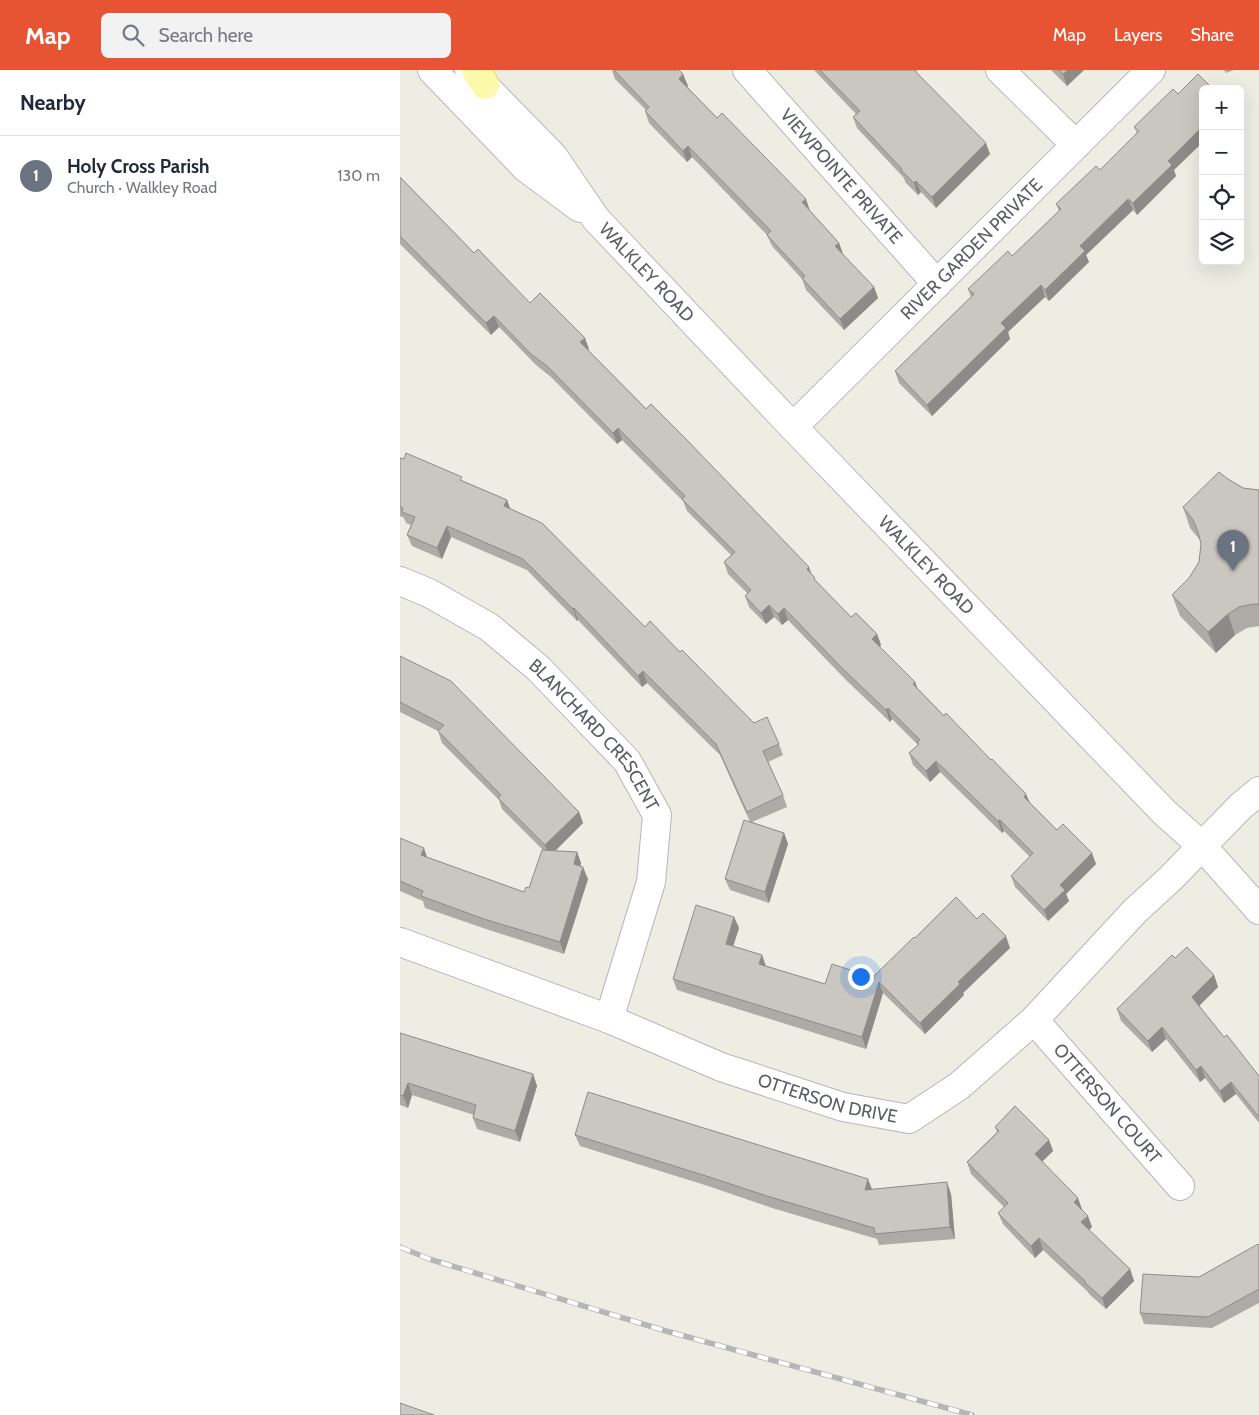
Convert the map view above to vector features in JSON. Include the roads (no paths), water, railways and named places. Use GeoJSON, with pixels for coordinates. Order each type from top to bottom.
{"type":"FeatureCollection","features":[{"type":"Feature","properties":{"kind":"street","name":"WALKLEY ROAD"},"geometry":{"type":"LineString","coordinates":[[432,70],[526,168],[596,220]]}},
{"type":"Feature","properties":{"kind":"street","name":"VIEWPOINTE PRIVATE"},"geometry":{"type":"LineString","coordinates":[[747,70],[937,284]]}},
{"type":"Feature","properties":{"kind":"street"},"geometry":{"type":"LineString","coordinates":[[1000,70],[1076,145]]}},
{"type":"Feature","properties":{"kind":"street","name":"RIVER GARDEN PRIVATE"},"geometry":{"type":"LineString","coordinates":[[793,427],[1151,70]]}},
{"type":"Feature","properties":{"kind":"street","name":"WALKLEY ROAD"},"geometry":{"type":"LineString","coordinates":[[477,75],[553,156],[596,220],[1164,812],[1202,846],[1259,910]]}},
{"type":"Feature","properties":{"kind":"street","name":"BLANCHARD CRESCENT"},"geometry":{"type":"LineString","coordinates":[[400,581],[428,593],[489,627],[538,668],[626,761],[657,815],[651,882],[609,1019]]}},
{"type":"Feature","properties":{"kind":"street","name":"OTTERSON DRIVE"},"geometry":{"type":"LineString","coordinates":[[400,942],[609,1019],[721,1067],[843,1107],[909,1119],[960,1086],[1034,1020],[1136,911],[1240,807],[1259,791]]}},
{"type":"Feature","properties":{"kind":"street","name":"OTTERSON COURT"},"geometry":{"type":"LineString","coordinates":[[1034,1020],[1180,1186]]}},
{"type":"Feature","properties":{"kind":"railway"},"geometry":{"type":"LineString","coordinates":[[400,1247],[429,1259],[666,1331],[972,1415]]}},
{"type":"Feature","properties":{"kind":"place","name":"Holy Cross Parish"},"geometry":{"type":"Point","coordinates":[1233,571]}}]}
